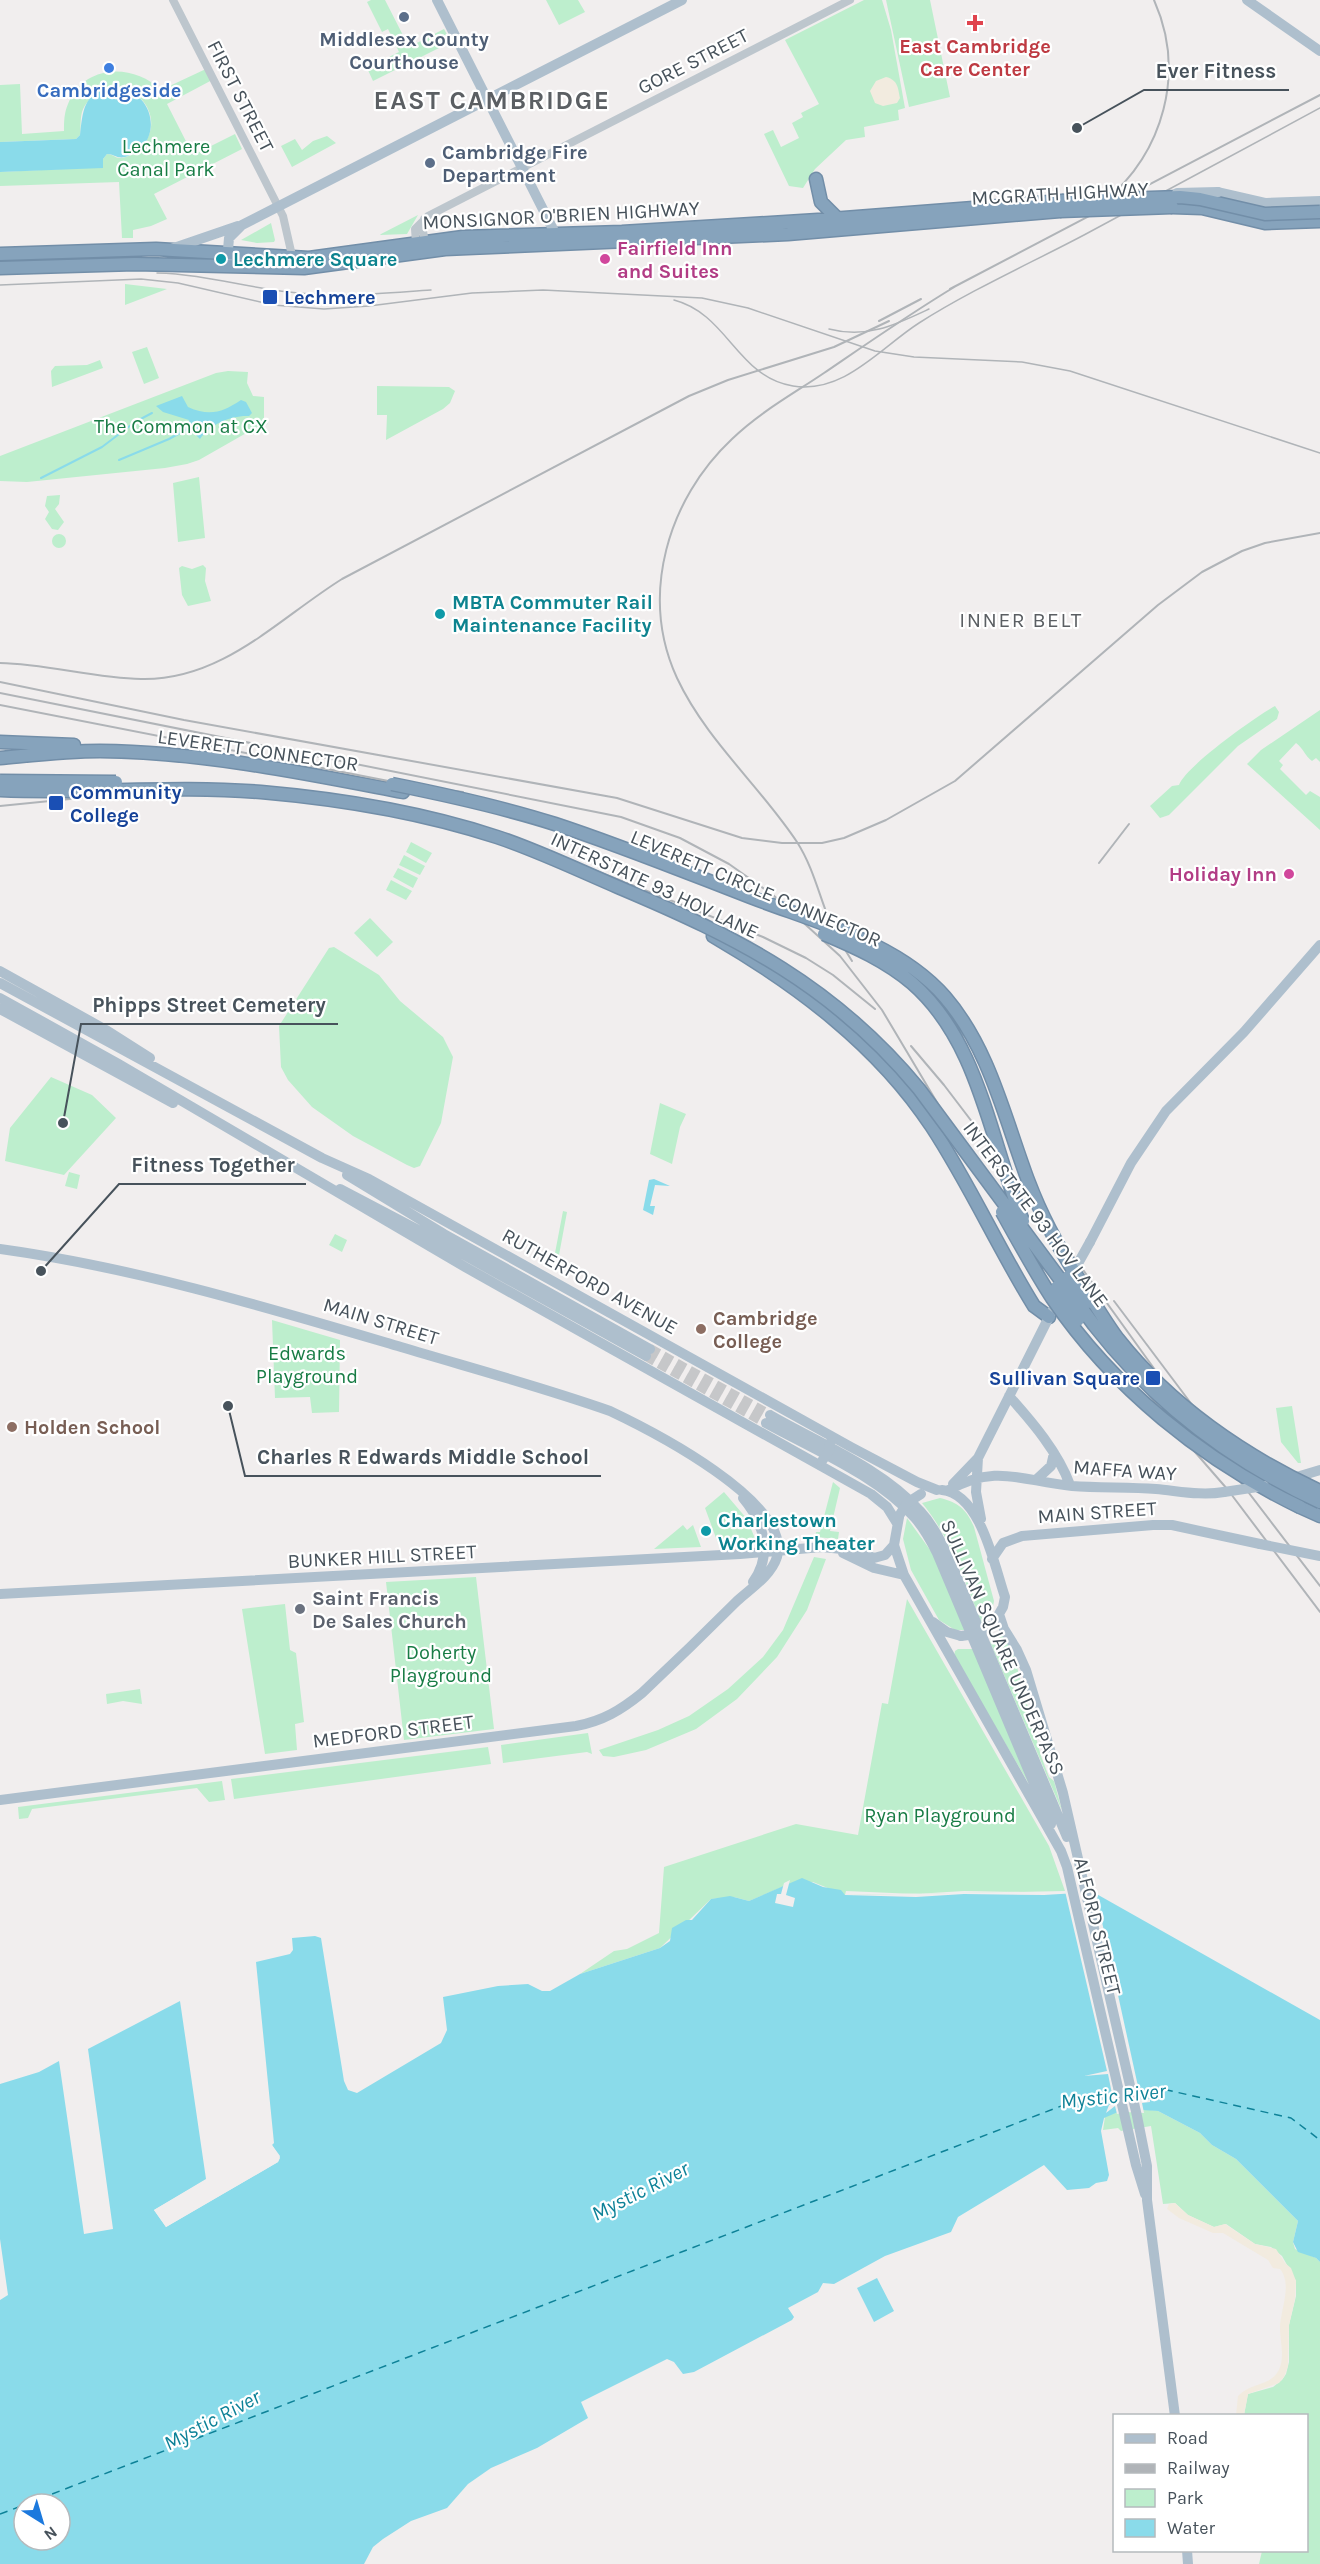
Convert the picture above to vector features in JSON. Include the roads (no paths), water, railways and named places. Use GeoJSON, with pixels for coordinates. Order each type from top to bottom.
{"type":"FeatureCollection","features":[{"type":"Feature","properties":{"kind":"highway"},"geometry":{"type":"LineString","coordinates":[[816,179],[821,202],[838,219]]}},
{"type":"Feature","properties":{"kind":"highway","name":"MCGRATH HIGHWAY"},"geometry":{"type":"LineString","coordinates":[[801,227],[1145,198],[1196,199],[1265,214],[1320,212]]}},
{"type":"Feature","properties":{"kind":"highway","name":"MCGRATH HIGHWAY"},"geometry":{"type":"LineString","coordinates":[[801,227],[838,219],[1061,206],[1196,207],[1265,223],[1320,221]]}},
{"type":"Feature","properties":{"kind":"highway","name":"MONSIGNOR O'BRIEN HIGHWAY"},"geometry":{"type":"LineString","coordinates":[[0,268],[227,260],[335,265],[433,250],[559,239],[801,227]]}},
{"type":"Feature","properties":{"kind":"highway","name":"MONSIGNOR O'BRIEN HIGHWAY"},"geometry":{"type":"LineString","coordinates":[[294,263],[326,256],[473,236],[559,239]]}},
{"type":"Feature","properties":{"kind":"highway","name":"MONSIGNOR O'BRIEN HIGHWAY"},"geometry":{"type":"LineString","coordinates":[[0,254],[167,250],[227,260]]}},
{"type":"Feature","properties":{"kind":"highway","name":"LEVERETT CONNECTOR"},"geometry":{"type":"LineString","coordinates":[[0,742],[226,755],[392,784]]}},
{"type":"Feature","properties":{"kind":"highway","name":"LEVERETT CONNECTOR"},"geometry":{"type":"LineString","coordinates":[[0,758],[124,749],[226,760],[403,792]]}},
{"type":"Feature","properties":{"kind":"highway"},"geometry":{"type":"LineString","coordinates":[[0,783],[216,782],[286,787],[356,796],[423,809],[499,830],[698,914],[768,951],[825,988],[862,1018],[924,1085],[1067,1275],[1117,1337],[1164,1388],[1214,1429],[1259,1459],[1320,1491]]}},
{"type":"Feature","properties":{"kind":"highway"},"geometry":{"type":"LineString","coordinates":[[0,783],[180,783],[264,787],[355,798],[445,817],[519,840],[619,880],[705,920],[767,953],[824,990],[877,1035],[923,1086],[950,1123],[1031,1263],[1065,1316],[1110,1369],[1199,1447],[1279,1497],[1320,1516]]}},
{"type":"Feature","properties":{"kind":"highway","name":"LEVERETT CIRCLE CONNECTOR"},"geometry":{"type":"LineString","coordinates":[[392,784],[492,806],[574,830],[850,935],[886,952],[916,970],[951,1004],[976,1044],[995,1087],[1026,1177],[1044,1220],[1117,1337]]}},
{"type":"Feature","properties":{"kind":"highway"},"geometry":{"type":"LineString","coordinates":[[0,798],[264,787]]}},
{"type":"Feature","properties":{"kind":"highway","name":"INTERSTATE 93 HOV LANE"},"geometry":{"type":"LineString","coordinates":[[0,790],[215,789],[309,797],[377,807],[497,837],[680,914],[784,969],[821,994],[857,1023],[919,1089],[1094,1325],[1158,1396],[1215,1442],[1275,1479],[1320,1502]]}},
{"type":"Feature","properties":{"kind":"highway","name":"LEVERETT CIRCLE CONNECTOR"},"geometry":{"type":"LineString","coordinates":[[403,792],[506,816],[603,846],[847,943],[877,959],[912,983],[939,1012],[958,1042],[979,1093],[1015,1203],[1054,1283],[1092,1338],[1162,1416]]}},
{"type":"Feature","properties":{"kind":"highway"},"geometry":{"type":"LineString","coordinates":[[619,880],[680,914]]}},
{"type":"Feature","properties":{"kind":"highway"},"geometry":{"type":"LineString","coordinates":[[619,880],[719,939],[779,978],[838,1022],[872,1054],[903,1088],[932,1126],[1031,1301],[1039,1311],[1051,1314]]}},
{"type":"Feature","properties":{"kind":"main road"},"geometry":{"type":"LineString","coordinates":[[438,0],[559,239]]}},
{"type":"Feature","properties":{"kind":"main road"},"geometry":{"type":"LineString","coordinates":[[167,250],[242,225],[682,0]]}},
{"type":"Feature","properties":{"kind":"main road"},"geometry":{"type":"LineString","coordinates":[[1247,0],[1320,51]]}},
{"type":"Feature","properties":{"kind":"main road","name":"MCGRATH HIGHWAY"},"geometry":{"type":"LineString","coordinates":[[1145,198],[1201,191],[1218,192],[1271,204],[1320,201]]}},
{"type":"Feature","properties":{"kind":"main road"},"geometry":{"type":"LineString","coordinates":[[227,260],[230,236],[242,225]]}},
{"type":"Feature","properties":{"kind":"main road"},"geometry":{"type":"LineString","coordinates":[[983,1531],[976,1492],[978,1458],[1131,1163],[1166,1111],[1260,1013],[1320,945]]}},
{"type":"Feature","properties":{"kind":"main road"},"geometry":{"type":"LineString","coordinates":[[0,971],[112,1034],[224,1105]]}},
{"type":"Feature","properties":{"kind":"main road"},"geometry":{"type":"LineString","coordinates":[[0,983],[224,1105]]}},
{"type":"Feature","properties":{"kind":"main road"},"geometry":{"type":"LineString","coordinates":[[0,998],[465,1267],[820,1463],[879,1500],[898,1520],[908,1503],[921,1494],[942,1490],[978,1458]]}},
{"type":"Feature","properties":{"kind":"main road"},"geometry":{"type":"LineString","coordinates":[[0,1009],[148,1090],[220,1124]]}},
{"type":"Feature","properties":{"kind":"main road","name":"RUTHERFORD AVENUE"},"geometry":{"type":"LineString","coordinates":[[224,1105],[322,1158],[369,1179],[829,1438],[917,1482],[942,1490]]}},
{"type":"Feature","properties":{"kind":"main road"},"geometry":{"type":"LineString","coordinates":[[312,1177],[352,1194],[648,1352],[444,1234],[322,1158]]}},
{"type":"Feature","properties":{"kind":"main road","name":"MAIN STREET"},"geometry":{"type":"LineString","coordinates":[[0,1249],[34,1253],[226,1296],[310,1318],[587,1402],[652,1430],[692,1455],[730,1484],[763,1511],[778,1550]]}},
{"type":"Feature","properties":{"kind":"main road"},"geometry":{"type":"LineString","coordinates":[[1009,1396],[1054,1453],[1070,1485]]}},
{"type":"Feature","properties":{"kind":"main road","name":"SULLIVAN SQUARE UNDERPASS"},"geometry":{"type":"LineString","coordinates":[[1061,1851],[937,1553],[916,1519],[888,1494],[768,1419],[892,1486],[922,1513],[949,1558],[1079,1865]]}},
{"type":"Feature","properties":{"kind":"main road"},"geometry":{"type":"LineString","coordinates":[[820,1463],[829,1451],[829,1438]]}},
{"type":"Feature","properties":{"kind":"main road"},"geometry":{"type":"LineString","coordinates":[[1037,1479],[1051,1466],[1054,1453]]}},
{"type":"Feature","properties":{"kind":"main road","name":"MAFFA WAY"},"geometry":{"type":"LineString","coordinates":[[942,1490],[976,1477],[1010,1475],[1070,1485],[1159,1489],[1199,1494],[1267,1485],[1320,1470]]}},
{"type":"Feature","properties":{"kind":"main road"},"geometry":{"type":"LineString","coordinates":[[1267,1485],[1320,1482]]}},
{"type":"Feature","properties":{"kind":"main road","name":"MAIN STREET"},"geometry":{"type":"LineString","coordinates":[[730,1484],[758,1522],[765,1552]]}},
{"type":"Feature","properties":{"kind":"main road","name":"ALFORD STREET"},"geometry":{"type":"LineString","coordinates":[[929,1618],[941,1629],[961,1636],[976,1634],[990,1626],[999,1614],[1005,1597],[983,1531],[971,1507],[942,1490]]}},
{"type":"Feature","properties":{"kind":"main road","name":"ALFORD STREET"},"geometry":{"type":"LineString","coordinates":[[898,1520],[894,1545],[904,1575],[1061,1851],[1073,1887],[1131,2145],[1147,2200],[1175,2414]]}},
{"type":"Feature","properties":{"kind":"main road","name":"MAIN STREET"},"geometry":{"type":"LineString","coordinates":[[992,1559],[1003,1543],[1022,1536],[1153,1525],[1172,1525],[1320,1556]]}},
{"type":"Feature","properties":{"kind":"main road"},"geometry":{"type":"LineString","coordinates":[[765,1552],[832,1548],[852,1550],[874,1558],[885,1555],[894,1545]]}},
{"type":"Feature","properties":{"kind":"main road"},"geometry":{"type":"LineString","coordinates":[[832,1548],[874,1568],[904,1575]]}},
{"type":"Feature","properties":{"kind":"main road","name":"MEDFORD STREET"},"geometry":{"type":"LineString","coordinates":[[0,1800],[553,1729],[601,1720],[624,1708],[642,1694],[769,1571],[778,1550]]}},
{"type":"Feature","properties":{"kind":"main road","name":"MEDFORD STREET"},"geometry":{"type":"LineString","coordinates":[[744,1595],[759,1572],[765,1552]]}},
{"type":"Feature","properties":{"kind":"main road","name":"BUNKER HILL STREET"},"geometry":{"type":"LineString","coordinates":[[0,1594],[765,1552]]}},
{"type":"Feature","properties":{"kind":"main road","name":"ALFORD STREET"},"geometry":{"type":"LineString","coordinates":[[999,1614],[1004,1629],[1022,1660],[1063,1793],[1144,2151],[1148,2177],[1147,2200]]}},
{"type":"Feature","properties":{"kind":"street","name":"FIRST STREET"},"geometry":{"type":"LineString","coordinates":[[173,0],[279,207],[294,263]]}},
{"type":"Feature","properties":{"kind":"street","name":"GORE STREET"},"geometry":{"type":"LineString","coordinates":[[420,242],[424,218],[850,0]]}},
{"type":"Feature","properties":{"kind":"water"},"geometry":{"type":"Polygon","coordinates":[[[111,88],[126,90],[138,96],[146,106],[150,118],[150,130],[146,141],[138,151],[125,157],[107,154],[103,159],[103,168],[0,172],[0,142],[76,139],[80,135],[86,104],[95,94],[111,88]]]}},
{"type":"Feature","properties":{"kind":"water"},"geometry":{"type":"Polygon","coordinates":[[[182,396],[188,407],[203,412],[216,412],[241,400],[246,402],[252,413],[249,416],[236,417],[222,422],[209,429],[200,439],[189,428],[189,420],[163,412],[156,406],[182,396]]]}},
{"type":"Feature","properties":{"kind":"water"},"geometry":{"type":"Polygon","coordinates":[[[654,1179],[670,1186],[655,1185],[650,1206],[655,1206],[653,1215],[643,1210],[649,1180],[654,1179]]]}},
{"type":"Feature","properties":{"kind":"water","name":"Mystic River"},"geometry":{"type":"Polygon","coordinates":[[[802,1878],[823,1887],[841,1890],[845,1895],[916,1897],[1093,1892],[1320,2020],[1320,2262],[1316,2258],[1298,2252],[1293,2242],[1298,2221],[1236,2159],[1212,2145],[1200,2133],[1158,2111],[1125,2109],[1104,2118],[1101,2131],[1109,2175],[1107,2181],[1096,2183],[1089,2188],[1067,2190],[1044,2165],[958,2217],[951,2232],[885,2256],[834,2284],[823,2283],[818,2292],[788,2308],[794,2317],[792,2320],[694,2372],[683,2374],[674,2362],[667,2359],[581,2402],[588,2418],[537,2448],[491,2468],[468,2484],[447,2508],[411,2521],[383,2539],[373,2547],[364,2564],[0,2564],[0,2300],[8,2295],[0,2239],[0,2084],[39,2072],[59,2061],[84,2234],[113,2229],[88,2049],[180,2001],[206,2179],[154,2210],[166,2227],[278,2162],[280,2156],[272,2145],[274,2143],[256,1962],[290,1954],[293,1950],[292,1938],[315,1936],[321,1938],[344,2081],[348,2090],[357,2093],[441,2043],[447,2030],[443,1997],[498,1986],[528,1984],[542,1991],[550,1991],[580,1974],[660,1948],[670,1941],[672,1928],[686,1920],[692,1920],[711,1899],[730,1896],[749,1901],[802,1878]]]}},
{"type":"Feature","properties":{"kind":"water"},"geometry":{"type":"Polygon","coordinates":[[[877,2278],[894,2311],[874,2322],[857,2288],[877,2278]]]}},
{"type":"Feature","properties":{"kind":"waterway"},"geometry":{"type":"LineString","coordinates":[[41,478],[102,447],[135,422],[152,413]]}},
{"type":"Feature","properties":{"kind":"waterway"},"geometry":{"type":"LineString","coordinates":[[119,460],[189,428]]}},
{"type":"Feature","properties":{"kind":"tunnel"},"geometry":{"type":"LineString","coordinates":[[650,1349],[770,1415]]}},
{"type":"Feature","properties":{"kind":"tunnel"},"geometry":{"type":"LineString","coordinates":[[646,1356],[766,1423]]}},
{"type":"Feature","properties":{"kind":"tram line"},"geometry":{"type":"LineString","coordinates":[[674,300],[692,307],[708,318],[745,359],[758,371],[774,380],[793,386],[811,387],[829,383],[860,367],[904,333],[959,299],[1084,235],[1320,108]]}},
{"type":"Feature","properties":{"kind":"tram line"},"geometry":{"type":"LineString","coordinates":[[157,273],[307,294],[431,290]]}},
{"type":"Feature","properties":{"kind":"tram line"},"geometry":{"type":"LineString","coordinates":[[0,285],[141,279],[178,283],[273,305],[324,309],[369,306],[472,293],[543,290],[702,298],[748,308],[875,351],[914,357],[1022,362],[1070,371],[1320,453]]}},
{"type":"Feature","properties":{"kind":"tram line"},"geometry":{"type":"LineString","coordinates":[[829,329],[843,332],[880,329],[929,309]]}},
{"type":"Feature","properties":{"kind":"railway"},"geometry":{"type":"LineString","coordinates":[[1104,202],[1125,182],[1142,159],[1155,135],[1164,109],[1168,82],[1168,55],[1164,27],[1154,0]]}},
{"type":"Feature","properties":{"kind":"railway"},"geometry":{"type":"LineString","coordinates":[[950,289],[1320,95]]}},
{"type":"Feature","properties":{"kind":"railway"},"geometry":{"type":"LineString","coordinates":[[852,961],[832,927],[812,871],[797,842],[703,722],[677,678],[666,646],[661,614],[661,582],[666,550],[676,519],[691,490],[710,463],[732,439],[777,404],[956,286]]}},
{"type":"Feature","properties":{"kind":"railway"},"geometry":{"type":"LineString","coordinates":[[879,321],[921,299]]}},
{"type":"Feature","properties":{"kind":"railway"},"geometry":{"type":"LineString","coordinates":[[0,663],[141,679],[170,677],[198,670],[248,645],[342,579],[689,396],[728,380],[834,347],[889,321]]}},
{"type":"Feature","properties":{"kind":"railway"},"geometry":{"type":"LineString","coordinates":[[0,682],[184,720],[617,798],[742,838],[782,843],[822,843],[844,838],[886,820],[955,781],[1158,605],[1202,572],[1242,551],[1265,543],[1320,533]]}},
{"type":"Feature","properties":{"kind":"railway"},"geometry":{"type":"LineString","coordinates":[[0,693],[621,817],[680,838],[729,864],[773,895],[840,956],[882,1010],[960,1141],[1175,1429],[1228,1490],[1320,1612]]}},
{"type":"Feature","properties":{"kind":"railway"},"geometry":{"type":"LineString","coordinates":[[0,705],[414,786],[463,792]]}},
{"type":"Feature","properties":{"kind":"railway"},"geometry":{"type":"LineString","coordinates":[[0,806],[180,788],[241,786],[303,791],[409,809],[506,835],[763,937],[806,958],[833,975],[875,1009]]}},
{"type":"Feature","properties":{"kind":"railway"},"geometry":{"type":"LineString","coordinates":[[1099,863],[1129,824]]}},
{"type":"Feature","properties":{"kind":"railway"},"geometry":{"type":"LineString","coordinates":[[911,1046],[944,1085],[1050,1224],[1158,1374],[1320,1586]]}},
{"type":"Feature","properties":{"kind":"railway"},"geometry":{"type":"LineString","coordinates":[[1114,1301],[1217,1438]]}},
{"type":"Feature","properties":{"kind":"railway"},"geometry":{"type":"LineString","coordinates":[[1102,1313],[1186,1428],[1205,1449]]}},
{"type":"Feature","properties":{"kind":"place","name":"Middlesex County Courthouse"},"geometry":{"type":"Point","coordinates":[404,17]}},
{"type":"Feature","properties":{"kind":"place","name":"East Cambridge Care Center"},"geometry":{"type":"Point","coordinates":[975,23]}},
{"type":"Feature","properties":{"kind":"place","name":"Cambridgeside"},"geometry":{"type":"Point","coordinates":[109,68]}},
{"type":"Feature","properties":{"kind":"place","name":"Ever Fitness"},"geometry":{"type":"Point","coordinates":[1077,128]}},
{"type":"Feature","properties":{"kind":"place","name":"Cambridge Fire Department"},"geometry":{"type":"Point","coordinates":[430,163]}},
{"type":"Feature","properties":{"kind":"place","name":"Lechmere Square"},"geometry":{"type":"Point","coordinates":[221,259]}},
{"type":"Feature","properties":{"kind":"place","name":"Fairfield Inn and Suites"},"geometry":{"type":"Point","coordinates":[605,259]}},
{"type":"Feature","properties":{"kind":"place","name":"Lechmere"},"geometry":{"type":"Point","coordinates":[270,297]}},
{"type":"Feature","properties":{"kind":"place","name":"MBTA Commuter Rail Maintenance Facility"},"geometry":{"type":"Point","coordinates":[440,614]}},
{"type":"Feature","properties":{"kind":"place","name":"Community College"},"geometry":{"type":"Point","coordinates":[56,803]}},
{"type":"Feature","properties":{"kind":"place","name":"Holiday Inn"},"geometry":{"type":"Point","coordinates":[1289,874]}},
{"type":"Feature","properties":{"kind":"place","name":"Phipps Street Cemetery"},"geometry":{"type":"Point","coordinates":[63,1123]}},
{"type":"Feature","properties":{"kind":"place","name":"Fitness Together"},"geometry":{"type":"Point","coordinates":[41,1271]}},
{"type":"Feature","properties":{"kind":"place","name":"Cambridge College"},"geometry":{"type":"Point","coordinates":[701,1329]}},
{"type":"Feature","properties":{"kind":"place","name":"Sullivan Square"},"geometry":{"type":"Point","coordinates":[1153,1378]}},
{"type":"Feature","properties":{"kind":"place","name":"Charles R Edwards Middle School"},"geometry":{"type":"Point","coordinates":[228,1406]}},
{"type":"Feature","properties":{"kind":"place","name":"Holden School"},"geometry":{"type":"Point","coordinates":[12,1427]}},
{"type":"Feature","properties":{"kind":"place","name":"Charlestown Working Theater"},"geometry":{"type":"Point","coordinates":[706,1531]}},
{"type":"Feature","properties":{"kind":"place","name":"Saint Francis De Sales Church"},"geometry":{"type":"Point","coordinates":[300,1609]}},
{"type":"Feature","properties":{"kind":"district","name":"EAST CAMBRIDGE"},"geometry":{"type":"Point","coordinates":[492,100]}},
{"type":"Feature","properties":{"kind":"district","name":"INNER BELT"},"geometry":{"type":"Point","coordinates":[1021,620]}},
{"type":"Feature","properties":{"kind":"park label","name":"Lechmere Canal Park"},"geometry":{"type":"Point","coordinates":[166,158]}},
{"type":"Feature","properties":{"kind":"park label","name":"The Common at CX"},"geometry":{"type":"Point","coordinates":[181,426]}},
{"type":"Feature","properties":{"kind":"park label","name":"Edwards Playground"},"geometry":{"type":"Point","coordinates":[307,1364]}},
{"type":"Feature","properties":{"kind":"park label","name":"Doherty Playground"},"geometry":{"type":"Point","coordinates":[441,1664]}},
{"type":"Feature","properties":{"kind":"park label","name":"Ryan Playground"},"geometry":{"type":"Point","coordinates":[940,1815]}}]}
